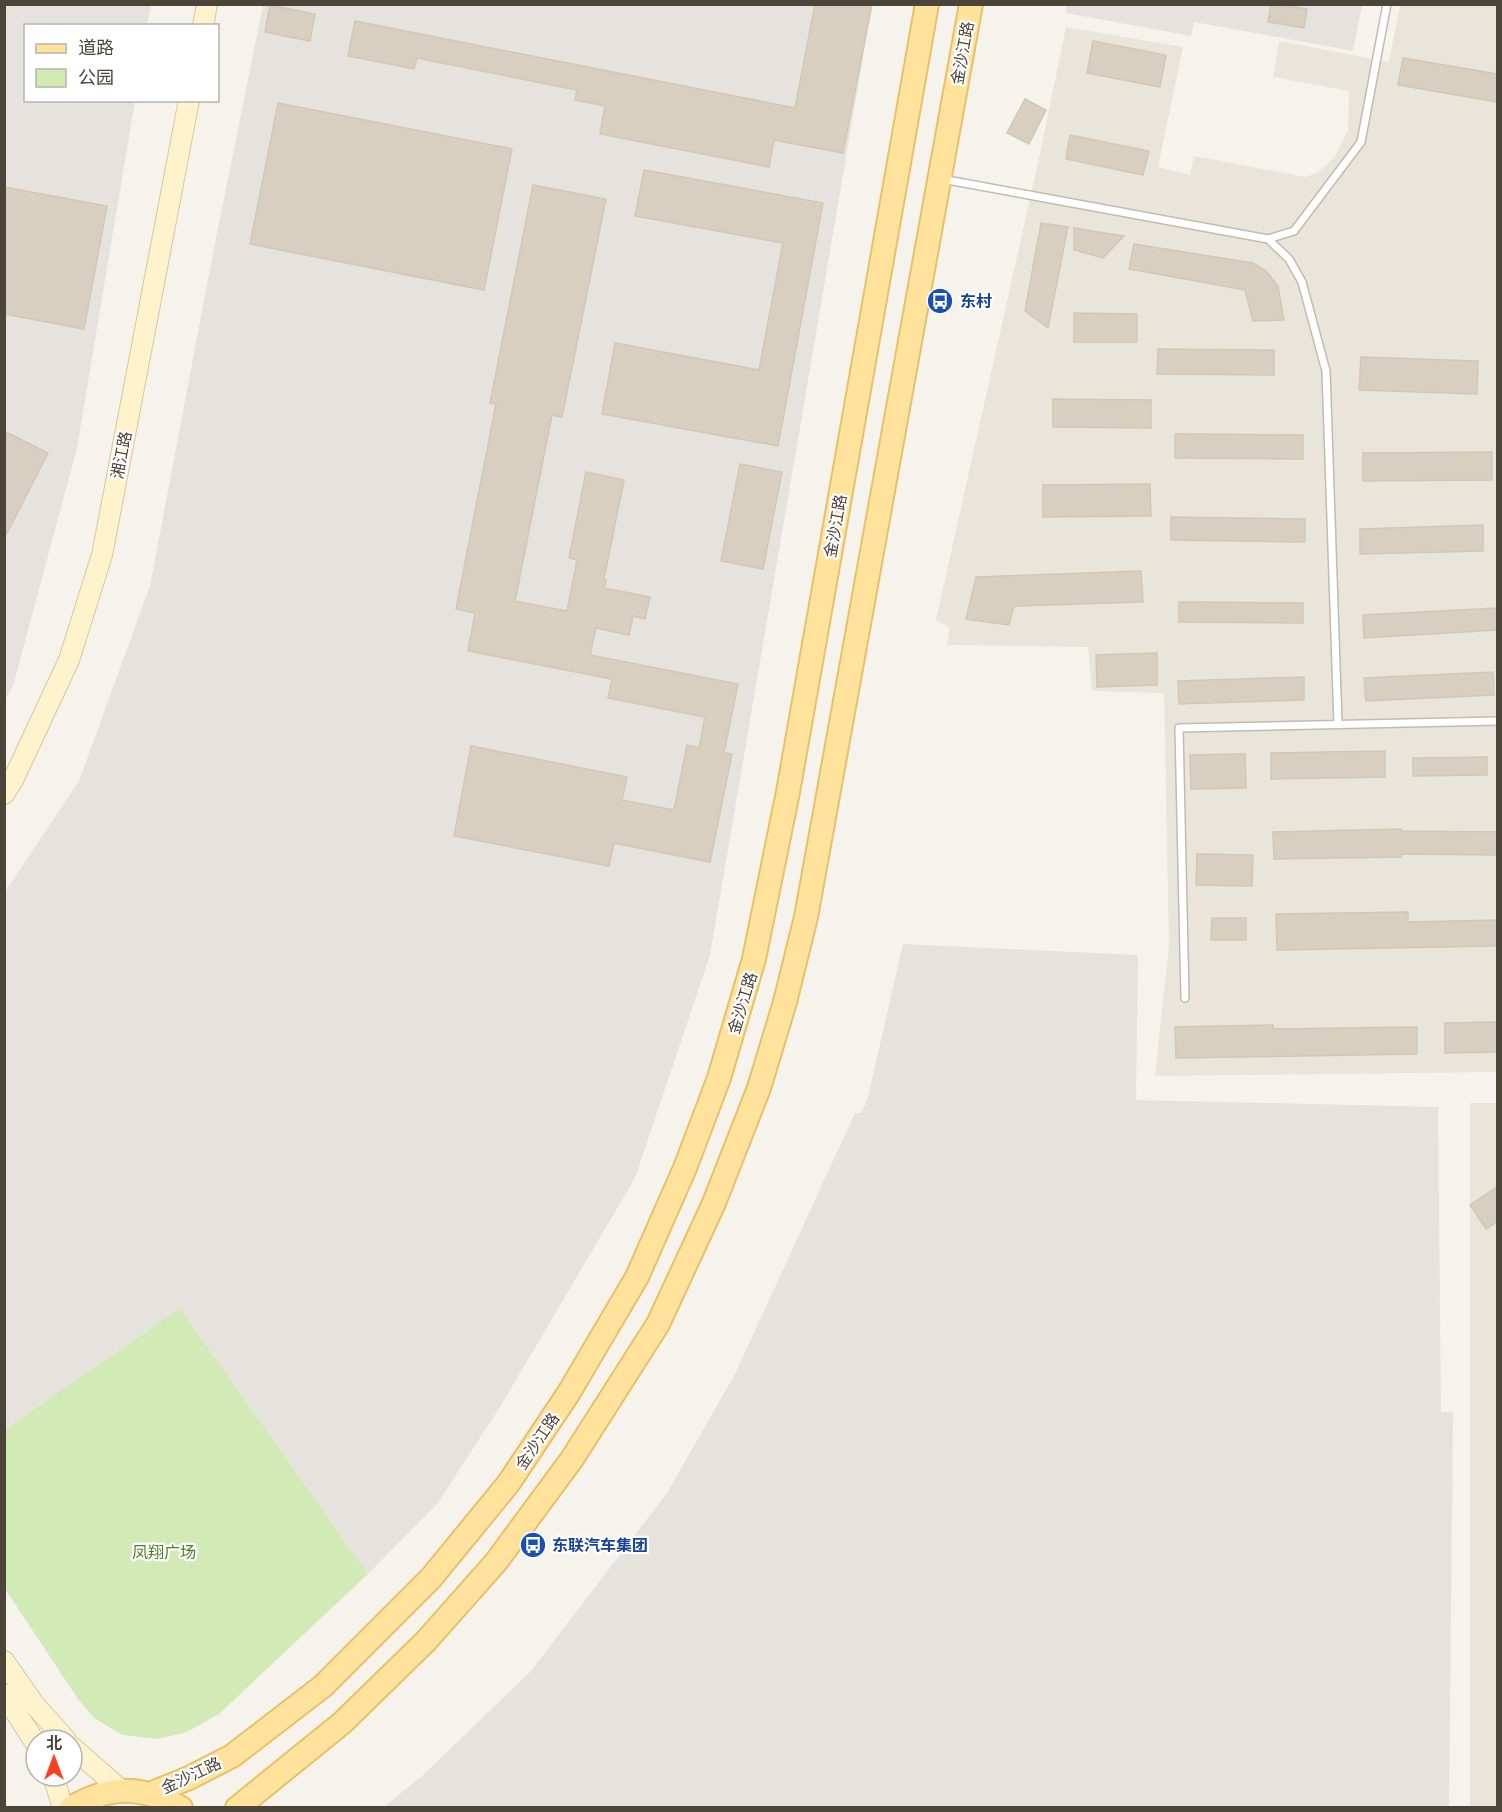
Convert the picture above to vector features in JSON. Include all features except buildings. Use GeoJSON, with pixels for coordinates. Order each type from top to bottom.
{"type":"FeatureCollection","features":[{"type":"Feature","properties":{"kind":"main road","name":"金沙江路"},"geometry":{"type":"LineString","coordinates":[[152,1793],[189,1778],[232,1756],[323,1686],[431,1578],[508,1484],[568,1394],[637,1277],[685,1168],[719,1078],[754,959],[788,792],[927,4]]}},
{"type":"Feature","properties":{"kind":"main road","name":"金沙江路"},"geometry":{"type":"LineString","coordinates":[[237,1808],[342,1723],[426,1641],[496,1562],[572,1459],[658,1324],[714,1203],[759,1089],[785,1002],[806,916],[971,4]]}},
{"type":"Feature","properties":{"kind":"main road"},"geometry":{"type":"LineString","coordinates":[[71,1808],[90,1796],[121,1790],[152,1793],[180,1808]]}},
{"type":"Feature","properties":{"kind":"street"},"geometry":{"type":"LineString","coordinates":[[203,24],[207,4]]}},
{"type":"Feature","properties":{"kind":"street","name":"湘江路"},"geometry":{"type":"LineString","coordinates":[[4,794],[13,780],[69,660],[102,555],[189,102]]}},
{"type":"Feature","properties":{"kind":"street"},"geometry":{"type":"LineString","coordinates":[[4,1661],[34,1704],[55,1728]]}},
{"type":"Feature","properties":{"kind":"street"},"geometry":{"type":"LineString","coordinates":[[4,1694],[26,1728]]}},
{"type":"Feature","properties":{"kind":"street"},"geometry":{"type":"LineString","coordinates":[[84,1758],[121,1790]]}},
{"type":"Feature","properties":{"kind":"street"},"geometry":{"type":"LineString","coordinates":[[57,1788],[63,1808]]}},
{"type":"Feature","properties":{"kind":"lane"},"geometry":{"type":"LineString","coordinates":[[940,179],[1268,239],[1294,231],[1360,142],[1387,4]]}},
{"type":"Feature","properties":{"kind":"lane"},"geometry":{"type":"LineString","coordinates":[[1268,239],[1289,259],[1302,282],[1326,371],[1338,724]]}},
{"type":"Feature","properties":{"kind":"lane"},"geometry":{"type":"LineString","coordinates":[[1185,998],[1179,728],[1497,721]]}},
{"type":"Feature","properties":{"kind":"shaded area"},"geometry":{"type":"Polygon","coordinates":[[[1067,4],[1362,5],[1353,51],[1194,22],[1191,36],[1066,13],[1067,4]]]}},
{"type":"Feature","properties":{"kind":"shaded area"},"geometry":{"type":"Polygon","coordinates":[[[5,5],[151,5],[147,24],[24,24],[24,102],[135,102],[77,448],[13,686],[5,700],[5,5]]]}},
{"type":"Feature","properties":{"kind":"shaded area"},"geometry":{"type":"Polygon","coordinates":[[[263,5],[872,5],[710,955],[635,1178],[500,1407],[437,1504],[368,1574],[180,1308],[5,1429],[5,892],[79,781],[150,586],[263,5]]]}},
{"type":"Feature","properties":{"kind":"shaded area"},"geometry":{"type":"Polygon","coordinates":[[[1400,5],[1497,5],[1497,1072],[1155,1076],[1169,945],[1164,693],[1092,691],[1088,647],[947,645],[950,628],[936,620],[1066,27],[1183,47],[1158,167],[1190,175],[1194,156],[1306,177],[1318,172],[1334,158],[1348,131],[1349,91],[1273,77],[1279,41],[1389,62],[1400,5]]]}},
{"type":"Feature","properties":{"kind":"shaded area"},"geometry":{"type":"Polygon","coordinates":[[[903,944],[1138,955],[1136,1100],[1438,1107],[1441,1412],[1453,1412],[1449,1807],[384,1807],[423,1775],[531,1671],[667,1493],[735,1374],[855,1113],[861,1113],[867,1101],[903,944]]]}},
{"type":"Feature","properties":{"kind":"shaded area"},"geometry":{"type":"Polygon","coordinates":[[[1470,1103],[1497,1103],[1498,1807],[1470,1808],[1470,1103]]]}},
{"type":"Feature","properties":{"kind":"green space","name":"凤翔广场"},"geometry":{"type":"Polygon","coordinates":[[[180,1308],[368,1574],[219,1714],[187,1732],[158,1739],[122,1735],[94,1718],[78,1699],[5,1589],[5,1429],[180,1308]]]}},
{"type":"Feature","properties":{"kind":"place","name":"东村"},"geometry":{"type":"Point","coordinates":[940,301]}},
{"type":"Feature","properties":{"kind":"place","name":"东联汽车集团"},"geometry":{"type":"Point","coordinates":[533,1545]}}]}
